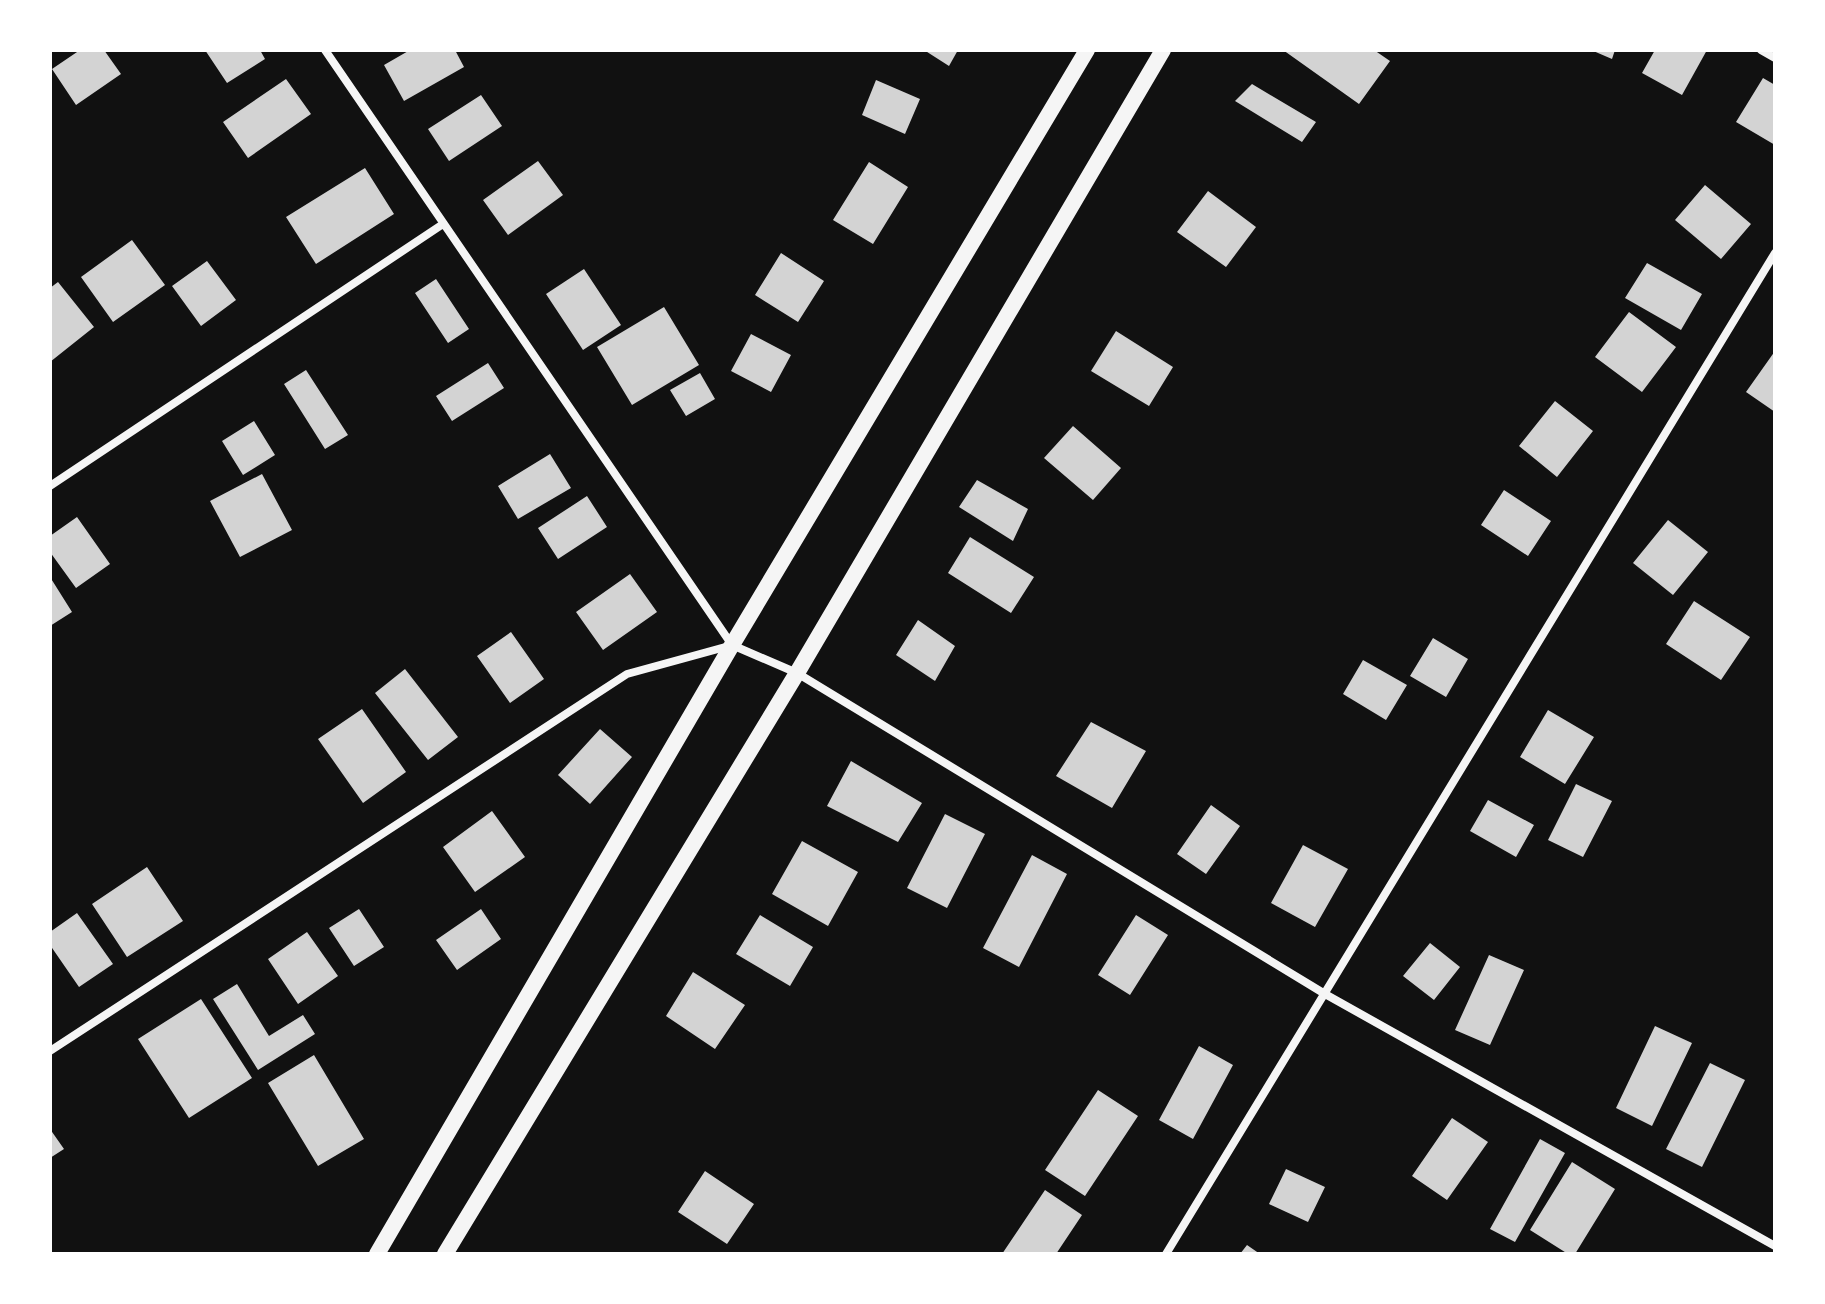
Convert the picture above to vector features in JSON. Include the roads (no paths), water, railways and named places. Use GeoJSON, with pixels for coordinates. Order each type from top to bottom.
{"type":"FeatureCollection","features":[{"type":"Feature","properties":{"kind":"main road"},"geometry":{"type":"LineString","coordinates":[[377,1254],[732,645],[1087,50]]}},
{"type":"Feature","properties":{"kind":"main road"},"geometry":{"type":"LineString","coordinates":[[445,1254],[797,673],[1163,50]]}},
{"type":"Feature","properties":{"kind":"street"},"geometry":{"type":"LineString","coordinates":[[325,50],[732,645],[797,673],[1325,994],[1775,1246]]}},
{"type":"Feature","properties":{"kind":"street"},"geometry":{"type":"LineString","coordinates":[[1761,50],[1775,58]]}},
{"type":"Feature","properties":{"kind":"street"},"geometry":{"type":"LineString","coordinates":[[50,486],[443,224]]}},
{"type":"Feature","properties":{"kind":"street"},"geometry":{"type":"LineString","coordinates":[[1166,1254],[1775,253]]}},
{"type":"Feature","properties":{"kind":"street"},"geometry":{"type":"LineString","coordinates":[[50,1051],[627,674],[732,645]]}}]}
